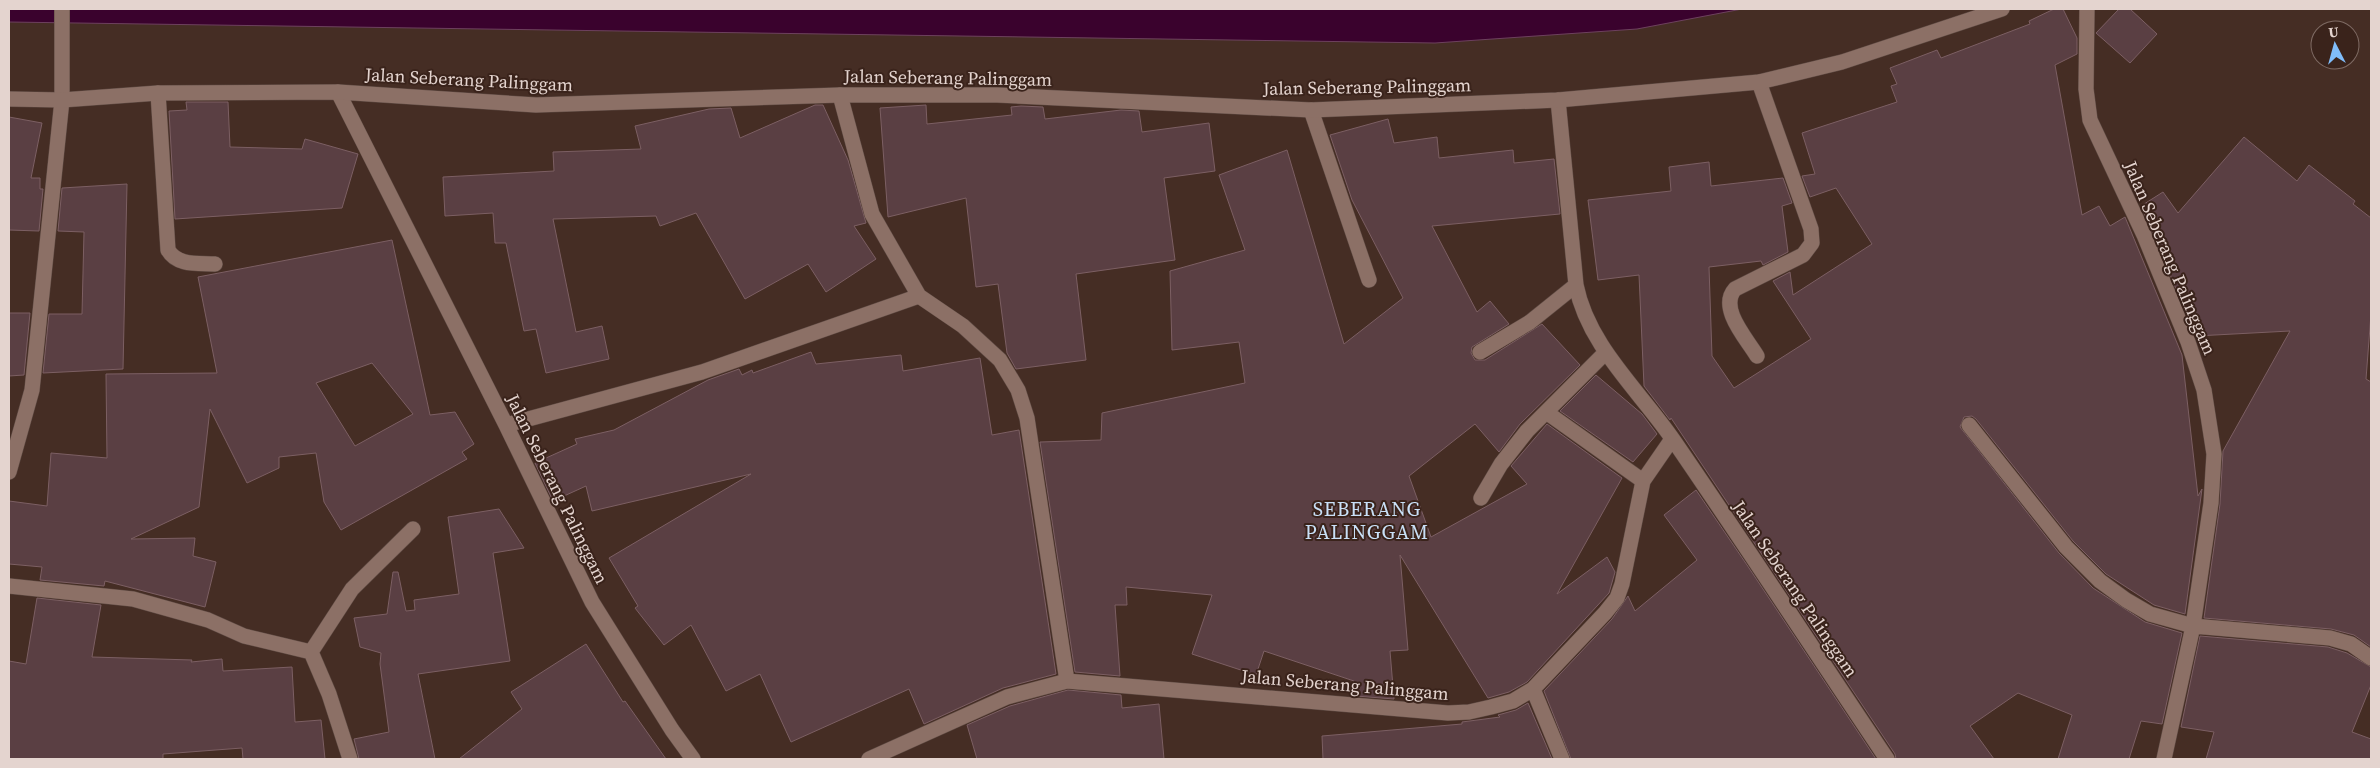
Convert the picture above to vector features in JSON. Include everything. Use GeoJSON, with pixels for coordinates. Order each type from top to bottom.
{"type":"FeatureCollection","features":[{"type":"Feature","properties":{"kind":"street"},"geometry":{"type":"LineString","coordinates":[[9,472],[12,449],[32,390],[62,100],[62,9]]}},
{"type":"Feature","properties":{"kind":"street","name":"Jalan Seberang Palinggam"},"geometry":{"type":"LineString","coordinates":[[9,98],[62,100],[158,94],[338,92],[536,105],[840,96],[997,95],[1311,110],[1558,100],[1759,82],[1842,62],[2002,9]]}},
{"type":"Feature","properties":{"kind":"street","name":"Jalan Seberang Palinggam"},"geometry":{"type":"LineString","coordinates":[[2087,9],[2087,100],[2093,130],[2144,235],[2178,315],[2197,365],[2209,420],[2214,480],[2192,626],[2164,759]]}},
{"type":"Feature","properties":{"kind":"street"},"geometry":{"type":"LineString","coordinates":[[1757,356],[1732,315],[1729,300],[1731,294],[1736,289],[1803,255],[1812,242],[1811,229],[1759,82]]}},
{"type":"Feature","properties":{"kind":"street","name":"Jalan Seberang Palinggam"},"geometry":{"type":"LineString","coordinates":[[338,92],[506,425],[592,602],[672,730],[693,759]]}},
{"type":"Feature","properties":{"kind":"street"},"geometry":{"type":"LineString","coordinates":[[158,94],[168,250],[172,257],[181,262],[215,264]]}},
{"type":"Feature","properties":{"kind":"street"},"geometry":{"type":"LineString","coordinates":[[840,96],[872,214],[919,296],[963,326],[994,354],[1018,390],[1027,418],[1067,681]]}},
{"type":"Feature","properties":{"kind":"street","name":"Jalan Seberang Palinggam"},"geometry":{"type":"LineString","coordinates":[[1558,100],[1576,285],[1583,312],[1606,352],[1672,439],[1887,759]]}},
{"type":"Feature","properties":{"kind":"street"},"geometry":{"type":"LineString","coordinates":[[1311,110],[1369,280]]}},
{"type":"Feature","properties":{"kind":"street"},"geometry":{"type":"LineString","coordinates":[[1480,352],[1530,322],[1576,285]]}},
{"type":"Feature","properties":{"kind":"street"},"geometry":{"type":"LineString","coordinates":[[506,425],[702,372],[919,296]]}},
{"type":"Feature","properties":{"kind":"street"},"geometry":{"type":"LineString","coordinates":[[1481,498],[1512,448],[1606,352]]}},
{"type":"Feature","properties":{"kind":"street"},"geometry":{"type":"LineString","coordinates":[[1546,412],[1643,481]]}},
{"type":"Feature","properties":{"kind":"street"},"geometry":{"type":"LineString","coordinates":[[1969,425],[2066,547],[2100,581],[2150,614],[2192,626],[2330,638],[2351,644],[2371,658]]}},
{"type":"Feature","properties":{"kind":"street","name":"Jalan Seberang Palinggam"},"geometry":{"type":"LineString","coordinates":[[870,759],[1007,697],[1067,681],[1448,713],[1469,712],[1512,701],[1533,689],[1605,614],[1617,598],[1626,570],[1643,481],[1672,439]]}},
{"type":"Feature","properties":{"kind":"street"},"geometry":{"type":"LineString","coordinates":[[311,652],[352,589],[413,529]]}},
{"type":"Feature","properties":{"kind":"street"},"geometry":{"type":"LineString","coordinates":[[9,586],[133,599],[208,620],[244,636],[311,652]]}},
{"type":"Feature","properties":{"kind":"street"},"geometry":{"type":"LineString","coordinates":[[311,652],[330,694],[350,759]]}},
{"type":"Feature","properties":{"kind":"street"},"geometry":{"type":"LineString","coordinates":[[1533,689],[1562,759]]}},
{"type":"Feature","properties":{"kind":"shaded area"},"geometry":{"type":"Polygon","coordinates":[[[9,9],[1742,9],[1637,29],[1435,43],[9,22],[9,9]]]}},
{"type":"Feature","properties":{"kind":"building"},"geometry":{"type":"Polygon","coordinates":[[[2054,9],[2063,9],[2077,38],[2077,54],[2055,65],[2082,215],[2099,206],[2110,226],[2125,217],[2182,355],[2198,496],[2202,489],[2185,614],[2154,605],[2106,574],[2073,541],[1976,419],[1972,416],[1964,417],[1960,427],[2059,553],[2093,588],[2145,622],[2182,633],[2162,724],[2141,721],[2129,759],[2058,759],[2072,715],[2018,693],[1970,726],[1994,759],[1896,759],[1895,754],[1671,418],[1670,420],[1644,386],[1639,275],[1598,280],[1588,200],[1671,191],[1669,167],[1709,162],[1711,186],[1783,178],[1792,203],[1782,206],[1788,252],[1763,265],[1761,261],[1709,267],[1712,356],[1734,388],[1811,339],[1773,281],[1790,272],[1793,295],[1872,244],[1836,188],[1810,197],[1802,176],[1815,174],[1802,133],[1897,102],[1891,86],[1897,84],[1890,68],[1937,50],[1941,58],[2030,24],[2029,21],[2054,9]]]}},
{"type":"Feature","properties":{"kind":"building"},"geometry":{"type":"Polygon","coordinates":[[[2119,9],[2130,9],[2157,34],[2130,63],[2096,33],[2119,9]]]}},
{"type":"Feature","properties":{"kind":"building"},"geometry":{"type":"Polygon","coordinates":[[[186,102],[228,102],[230,147],[302,149],[305,139],[358,154],[342,208],[175,219],[169,111],[187,110],[186,102]]]}},
{"type":"Feature","properties":{"kind":"building"},"geometry":{"type":"Polygon","coordinates":[[[815,105],[823,105],[848,160],[866,223],[854,226],[876,259],[826,292],[808,264],[745,299],[696,213],[660,226],[656,216],[553,219],[576,332],[602,326],[609,359],[546,373],[536,329],[524,331],[506,243],[495,243],[493,213],[445,216],[443,177],[554,171],[553,152],[641,149],[635,126],[709,109],[731,108],[740,138],[815,105]]]}},
{"type":"Feature","properties":{"kind":"building"},"geometry":{"type":"Polygon","coordinates":[[[926,105],[927,124],[1012,115],[1011,107],[1021,106],[1043,107],[1045,119],[1121,110],[1139,111],[1142,132],[1209,123],[1215,171],[1164,178],[1175,260],[1076,274],[1086,360],[1016,369],[1007,353],[998,284],[976,287],[966,198],[888,217],[880,108],[926,105]]]}},
{"type":"Feature","properties":{"kind":"building"},"geometry":{"type":"Polygon","coordinates":[[[9,117],[42,123],[31,178],[40,178],[40,189],[43,189],[39,231],[9,230],[9,117]]]}},
{"type":"Feature","properties":{"kind":"building"},"geometry":{"type":"Polygon","coordinates":[[[1388,119],[1394,143],[1437,137],[1439,158],[1513,150],[1514,163],[1554,159],[1560,214],[1432,226],[1477,312],[1490,301],[1509,324],[1472,347],[1471,353],[1475,360],[1485,360],[1542,324],[1580,365],[1520,424],[1499,452],[1475,424],[1409,476],[1431,537],[1527,484],[1511,466],[1547,424],[1622,478],[1557,594],[1607,557],[1615,572],[1609,593],[1527,682],[1509,692],[1488,698],[1400,555],[1408,650],[1390,651],[1394,699],[1356,696],[1354,681],[1264,651],[1256,675],[1192,654],[1212,595],[1126,587],[1127,605],[1115,605],[1120,676],[1075,672],[1040,442],[1101,440],[1102,413],[1245,383],[1239,342],[1172,350],[1170,271],[1245,250],[1219,175],[1287,150],[1344,344],[1403,298],[1352,200],[1330,135],[1388,119]]]}},
{"type":"Feature","properties":{"kind":"building"},"geometry":{"type":"Polygon","coordinates":[[[2244,137],[2297,181],[2309,165],[2355,201],[2353,204],[2371,218],[2371,314],[2366,379],[2371,382],[2371,647],[2354,635],[2331,629],[2204,618],[2220,504],[2223,451],[2290,331],[2196,336],[2141,206],[2163,192],[2178,213],[2244,137]]]}},
{"type":"Feature","properties":{"kind":"building"},"geometry":{"type":"Polygon","coordinates":[[[127,184],[123,369],[43,373],[49,314],[82,314],[84,232],[58,231],[62,188],[127,184]]]}},
{"type":"Feature","properties":{"kind":"building"},"geometry":{"type":"Polygon","coordinates":[[[392,240],[430,415],[455,412],[474,444],[462,452],[467,459],[341,530],[324,502],[316,453],[279,457],[279,468],[247,483],[210,409],[199,507],[131,539],[195,538],[193,556],[216,562],[205,607],[105,581],[104,586],[40,580],[42,567],[9,564],[9,501],[47,506],[51,453],[107,458],[106,374],[217,373],[198,277],[392,240]],[[372,363],[316,383],[355,446],[413,414],[372,363]]]}},
{"type":"Feature","properties":{"kind":"building"},"geometry":{"type":"Polygon","coordinates":[[[9,313],[30,313],[24,375],[9,376],[9,313]]]}},
{"type":"Feature","properties":{"kind":"building"},"geometry":{"type":"Polygon","coordinates":[[[811,352],[816,364],[901,355],[903,371],[980,358],[992,435],[1019,430],[1056,674],[1003,688],[924,724],[909,689],[791,742],[760,674],[726,691],[691,625],[664,645],[635,608],[638,606],[609,558],[751,474],[592,511],[586,486],[553,501],[535,463],[577,444],[575,439],[614,430],[708,380],[739,369],[742,375],[752,370],[753,373],[811,352]]]}},
{"type":"Feature","properties":{"kind":"building"},"geometry":{"type":"Polygon","coordinates":[[[1596,375],[1642,414],[1657,434],[1633,462],[1560,411],[1596,375]]]}},
{"type":"Feature","properties":{"kind":"building"},"geometry":{"type":"Polygon","coordinates":[[[1696,490],[1876,759],[1571,759],[1544,691],[1612,619],[1628,596],[1635,611],[1697,560],[1664,515],[1696,490]]]}},
{"type":"Feature","properties":{"kind":"building"},"geometry":{"type":"Polygon","coordinates":[[[499,509],[524,548],[493,553],[510,661],[418,674],[435,759],[359,759],[354,739],[389,732],[380,664],[381,653],[360,647],[354,618],[387,614],[393,572],[398,572],[406,611],[415,610],[414,600],[459,594],[448,517],[499,509]]]}},
{"type":"Feature","properties":{"kind":"building"},"geometry":{"type":"Polygon","coordinates":[[[37,598],[101,605],[92,657],[192,660],[191,662],[222,659],[223,671],[292,667],[295,722],[321,720],[325,759],[243,759],[242,748],[163,754],[163,759],[9,759],[9,661],[26,664],[37,598]]]}},
{"type":"Feature","properties":{"kind":"building"},"geometry":{"type":"Polygon","coordinates":[[[2200,636],[2328,647],[2347,653],[2371,667],[2371,685],[2352,732],[2371,739],[2371,759],[2206,759],[2214,732],[2181,727],[2200,636]]]}},
{"type":"Feature","properties":{"kind":"building"},"geometry":{"type":"Polygon","coordinates":[[[586,644],[623,702],[625,701],[666,759],[459,759],[522,709],[511,692],[586,644]]]}},
{"type":"Feature","properties":{"kind":"building"},"geometry":{"type":"Polygon","coordinates":[[[1068,690],[1121,695],[1122,708],[1159,704],[1164,759],[977,759],[967,725],[1010,706],[1068,690]]]}},
{"type":"Feature","properties":{"kind":"building"},"geometry":{"type":"Polygon","coordinates":[[[1528,703],[1552,759],[1323,759],[1322,736],[1462,724],[1462,722],[1500,717],[1498,715],[1516,710],[1528,703]]]}},
{"type":"Feature","properties":{"kind":"district","name":"SEBERANG PALINGGAM"},"geometry":{"type":"Point","coordinates":[1367,520]}}]}
